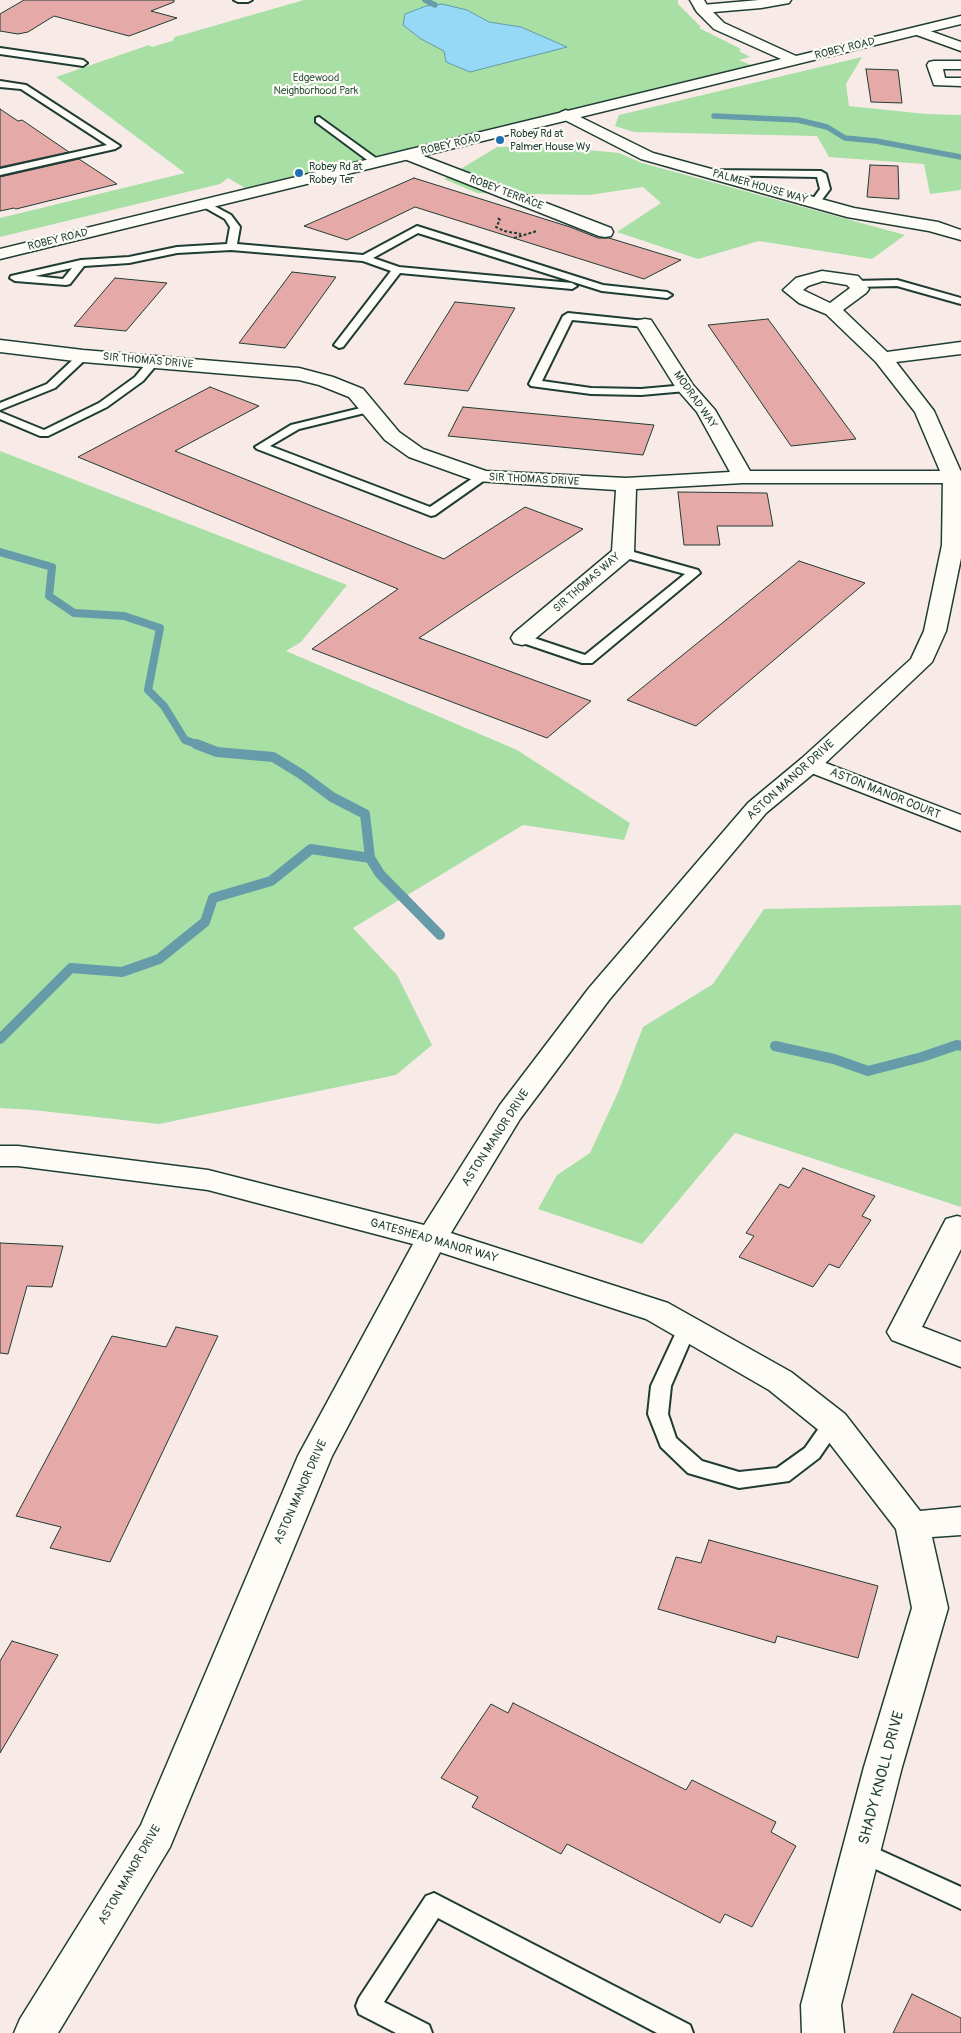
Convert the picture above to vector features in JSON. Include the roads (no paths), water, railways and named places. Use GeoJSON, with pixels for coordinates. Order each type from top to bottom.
{"type":"FeatureCollection","features":[{"type":"Feature","properties":{"kind":"street"},"geometry":{"type":"LineString","coordinates":[[700,5],[760,4],[784,0]]}},
{"type":"Feature","properties":{"kind":"street"},"geometry":{"type":"LineString","coordinates":[[700,5],[719,26],[796,61]]}},
{"type":"Feature","properties":{"kind":"street","name":"ROBEY ROAD"},"geometry":{"type":"LineString","coordinates":[[0,254],[961,20]]}},
{"type":"Feature","properties":{"kind":"street"},"geometry":{"type":"LineString","coordinates":[[918,31],[961,46]]}},
{"type":"Feature","properties":{"kind":"street"},"geometry":{"type":"LineString","coordinates":[[961,65],[934,65],[939,82],[961,82]]}},
{"type":"Feature","properties":{"kind":"street","name":"PALMER HOUSE WAY"},"geometry":{"type":"LineString","coordinates":[[566,115],[647,156],[853,213],[932,226],[961,235]]}},
{"type":"Feature","properties":{"kind":"street","name":"ROBEY TERRACE"},"geometry":{"type":"LineString","coordinates":[[408,155],[604,232]]}},
{"type":"Feature","properties":{"kind":"street","name":"ASTON MANOR DRIVE"},"geometry":{"type":"LineString","coordinates":[[35,2033],[156,1835],[315,1456],[432,1238],[510,1112],[599,994],[757,808],[810,764],[921,662],[934,631],[953,545],[957,477],[924,411],[883,358],[832,310],[805,299],[792,290],[802,282],[822,276],[852,280],[855,284]]}},
{"type":"Feature","properties":{"kind":"street"},"geometry":{"type":"LineString","coordinates":[[832,310],[860,289],[855,284]]}},
{"type":"Feature","properties":{"kind":"street","name":"MODRAD WAY"},"geometry":{"type":"LineString","coordinates":[[645,324],[686,388],[705,410],[743,477]]}},
{"type":"Feature","properties":{"kind":"street","name":"SIR THOMAS DRIVE"},"geometry":{"type":"LineString","coordinates":[[0,346],[83,356],[299,374],[326,381],[356,394],[392,436],[416,453],[482,478],[626,484],[743,477],[957,477]]}},
{"type":"Feature","properties":{"kind":"street"},"geometry":{"type":"LineString","coordinates":[[883,358],[961,348]]}},
{"type":"Feature","properties":{"kind":"street","name":"SIR THOMAS WAY"},"geometry":{"type":"LineString","coordinates":[[522,638],[623,553],[626,484]]}},
{"type":"Feature","properties":{"kind":"street","name":"ASTON MANOR COURT"},"geometry":{"type":"LineString","coordinates":[[810,764],[961,824]]}},
{"type":"Feature","properties":{"kind":"street","name":"GATESHEAD MANOR WAY"},"geometry":{"type":"LineString","coordinates":[[0,1156],[18,1156],[208,1180],[432,1238],[657,1311],[780,1381],[833,1423]]}},
{"type":"Feature","properties":{"kind":"street"},"geometry":{"type":"LineString","coordinates":[[958,1228],[903,1332],[961,1355]]}},
{"type":"Feature","properties":{"kind":"street","name":"SHADY KNOLL DRIVE"},"geometry":{"type":"LineString","coordinates":[[822,2033],[821,2005],[883,1767],[930,1608],[912,1524],[833,1423]]}},
{"type":"Feature","properties":{"kind":"street"},"geometry":{"type":"LineString","coordinates":[[912,1524],[961,1522]]}},
{"type":"Feature","properties":{"kind":"lane"},"geometry":{"type":"LineString","coordinates":[[238,0],[245,2],[248,0]]}},
{"type":"Feature","properties":{"kind":"lane"},"geometry":{"type":"LineString","coordinates":[[0,51],[82,63]]}},
{"type":"Feature","properties":{"kind":"lane"},"geometry":{"type":"LineString","coordinates":[[0,84],[23,87],[115,146],[0,172]]}},
{"type":"Feature","properties":{"kind":"lane"},"geometry":{"type":"LineString","coordinates":[[319,120],[377,162]]}},
{"type":"Feature","properties":{"kind":"lane"},"geometry":{"type":"LineString","coordinates":[[709,173],[821,174],[825,189],[815,203]]}},
{"type":"Feature","properties":{"kind":"lane"},"geometry":{"type":"LineString","coordinates":[[205,204],[228,217],[235,227],[232,247]]}},
{"type":"Feature","properties":{"kind":"lane"},"geometry":{"type":"LineString","coordinates":[[365,258],[417,229],[602,288]]}},
{"type":"Feature","properties":{"kind":"lane"},"geometry":{"type":"LineString","coordinates":[[81,263],[66,282],[15,278],[81,263],[129,260],[177,250],[232,247],[365,258],[397,270],[667,295]]}},
{"type":"Feature","properties":{"kind":"lane"},"geometry":{"type":"LineString","coordinates":[[339,345],[397,270]]}},
{"type":"Feature","properties":{"kind":"lane"},"geometry":{"type":"LineString","coordinates":[[855,284],[897,283],[961,301]]}},
{"type":"Feature","properties":{"kind":"lane"},"geometry":{"type":"LineString","coordinates":[[645,324],[568,316],[536,384],[591,391],[641,392],[686,388]]}},
{"type":"Feature","properties":{"kind":"lane"},"geometry":{"type":"LineString","coordinates":[[0,408],[51,386],[83,356]]}},
{"type":"Feature","properties":{"kind":"lane"},"geometry":{"type":"LineString","coordinates":[[0,416],[44,434],[103,405],[139,379],[153,362]]}},
{"type":"Feature","properties":{"kind":"lane"},"geometry":{"type":"LineString","coordinates":[[369,409],[295,427],[261,447],[431,512],[482,478]]}},
{"type":"Feature","properties":{"kind":"lane"},"geometry":{"type":"LineString","coordinates":[[522,638],[587,660],[694,573],[623,553]]}},
{"type":"Feature","properties":{"kind":"lane"},"geometry":{"type":"LineString","coordinates":[[687,1328],[661,1386],[658,1414],[668,1442],[695,1466],[739,1480],[782,1475],[812,1453],[833,1423]]}},
{"type":"Feature","properties":{"kind":"lane"},"geometry":{"type":"LineString","coordinates":[[862,1852],[961,1898]]}},
{"type":"Feature","properties":{"kind":"lane"},"geometry":{"type":"LineString","coordinates":[[420,2033],[368,2006],[434,1904],[681,2033]]}},
{"type":"Feature","properties":{"kind":"water"},"geometry":{"type":"Polygon","coordinates":[[[442,4],[467,10],[489,22],[521,27],[567,47],[470,72],[446,62],[444,51],[421,39],[403,25],[405,14],[426,6],[442,4]]]}},
{"type":"Feature","properties":{"kind":"waterway"},"geometry":{"type":"LineString","coordinates":[[425,0],[435,5]]}},
{"type":"Feature","properties":{"kind":"waterway"},"geometry":{"type":"LineString","coordinates":[[714,116],[798,120],[827,127],[845,138],[876,141],[961,157]]}},
{"type":"Feature","properties":{"kind":"waterway"},"geometry":{"type":"LineString","coordinates":[[0,552],[52,567],[49,596],[74,613],[124,616],[160,628],[148,690],[164,706],[185,740],[199,745]]}},
{"type":"Feature","properties":{"kind":"waterway"},"geometry":{"type":"LineString","coordinates":[[196,744],[217,752],[273,757],[301,774],[332,797],[365,814],[370,858]]}},
{"type":"Feature","properties":{"kind":"waterway"},"geometry":{"type":"LineString","coordinates":[[0,1039],[71,968],[122,972],[159,959],[205,922],[213,898],[271,881],[311,849],[370,858]]}},
{"type":"Feature","properties":{"kind":"waterway"},"geometry":{"type":"LineString","coordinates":[[370,858],[380,874],[440,935]]}},
{"type":"Feature","properties":{"kind":"waterway"},"geometry":{"type":"LineString","coordinates":[[775,1046],[834,1059],[868,1071],[922,1057],[957,1045],[961,1046]]}},
{"type":"Feature","properties":{"kind":"place","name":"Robey Rd at Palmer House Wy"},"geometry":{"type":"Point","coordinates":[500,140]}},
{"type":"Feature","properties":{"kind":"place","name":"Robey Rd at Robey Ter"},"geometry":{"type":"Point","coordinates":[299,173]}},
{"type":"Feature","properties":{"kind":"park label","name":"Edgewood Neighborhood Park"},"geometry":{"type":"Point","coordinates":[316,84]}}]}
